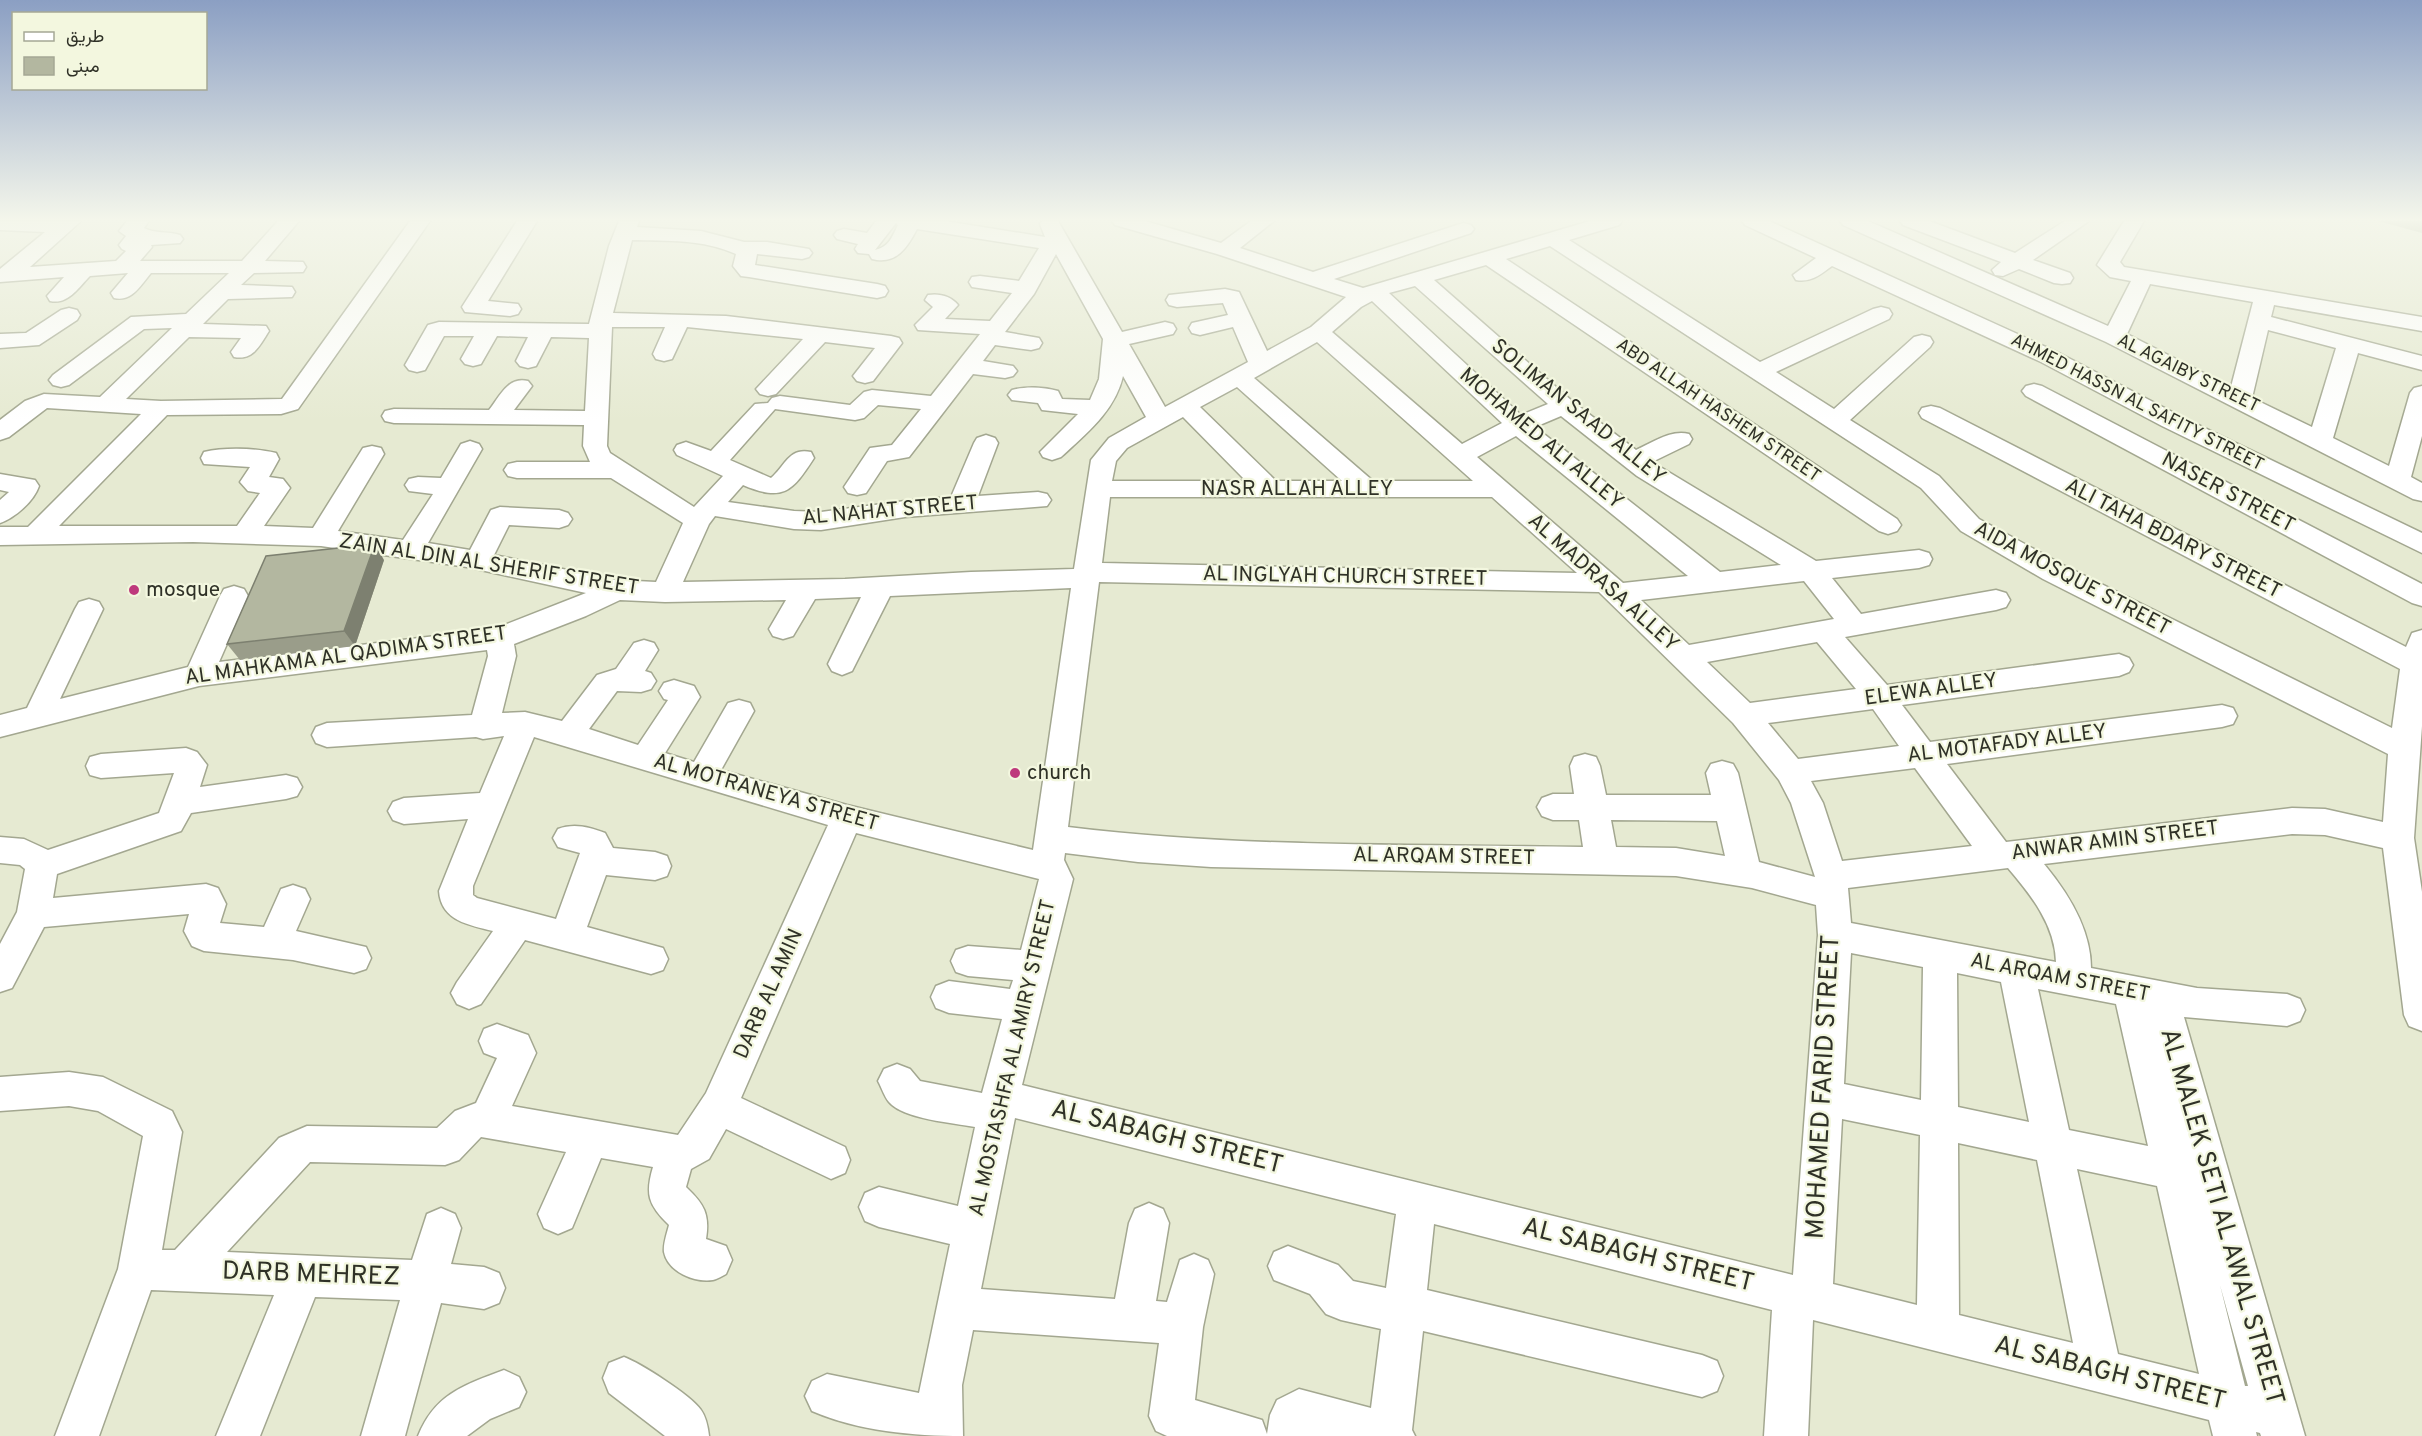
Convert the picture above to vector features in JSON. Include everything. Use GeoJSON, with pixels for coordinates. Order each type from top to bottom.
{"type":"FeatureCollection","features":[{"type":"Feature","properties":{"kind":"street"},"geometry":{"type":"LineString","coordinates":[[24,341],[35,338],[63,306],[73,288]]}},
{"type":"Feature","properties":{"kind":"street"},"geometry":{"type":"LineString","coordinates":[[122,293],[126,288]]}},
{"type":"Feature","properties":{"kind":"street"},"geometry":{"type":"LineString","coordinates":[[106,405],[227,288]]}},
{"type":"Feature","properties":{"kind":"street"},"geometry":{"type":"LineString","coordinates":[[0,401],[161,408],[287,405],[292,402],[321,345],[363,288]]}},
{"type":"Feature","properties":{"kind":"street"},"geometry":{"type":"LineString","coordinates":[[485,288],[473,307],[510,309]]}},
{"type":"Feature","properties":{"kind":"street"},"geometry":{"type":"LineString","coordinates":[[610,288],[600,326],[597,418],[594,436],[598,456],[616,470],[702,513]]}},
{"type":"Feature","properties":{"kind":"street"},"geometry":{"type":"LineString","coordinates":[[858,288],[877,291]]}},
{"type":"Feature","properties":{"kind":"street"},"geometry":{"type":"LineString","coordinates":[[857,487],[879,454],[900,452],[1026,289],[1020,288]]}},
{"type":"Feature","properties":{"kind":"street"},"geometry":{"type":"LineString","coordinates":[[1084,288],[1160,420]]}},
{"type":"Feature","properties":{"kind":"street"},"geometry":{"type":"LineString","coordinates":[[1285,293],[1300,288]]}},
{"type":"Feature","properties":{"kind":"street"},"geometry":{"type":"LineString","coordinates":[[1349,288],[1369,293]]}},
{"type":"Feature","properties":{"kind":"street","name":"AL MOSTASHFA AL AMIRY STREET"},"geometry":{"type":"LineString","coordinates":[[940,1427],[941,1385],[998,1106],[1056,879],[1051,853],[1085,575],[1104,460],[1118,443],[1318,332],[1353,302],[1369,293],[1386,288]]}},
{"type":"Feature","properties":{"kind":"street","name":"SOLIMAN SAAD ALLEY"},"geometry":{"type":"LineString","coordinates":[[1430,288],[1564,406],[1653,476],[1811,571],[1854,625]]}},
{"type":"Feature","properties":{"kind":"street","name":"ABD ALLAH HASHEM STREET"},"geometry":{"type":"LineString","coordinates":[[1535,288],[1888,525]]}},
{"type":"Feature","properties":{"kind":"street","name":"AIDA MOSQUE STREET"},"geometry":{"type":"LineString","coordinates":[[1630,288],[1935,486],[1959,517],[1970,525],[2053,572],[2404,748]]}},
{"type":"Feature","properties":{"kind":"street","name":"AHMED HASSN AL SAFITY STREET"},"geometry":{"type":"LineString","coordinates":[[1896,288],[2038,352],[2171,421],[2422,544]]}},
{"type":"Feature","properties":{"kind":"street","name":"AL AGAIBY STREET"},"geometry":{"type":"LineString","coordinates":[[2005,288],[2114,338],[2422,493]]}},
{"type":"Feature","properties":{"kind":"street"},"geometry":{"type":"LineString","coordinates":[[2114,338],[2137,288]]}},
{"type":"Feature","properties":{"kind":"street"},"geometry":{"type":"LineString","coordinates":[[2213,288],[2422,324]]}},
{"type":"Feature","properties":{"kind":"street"},"geometry":{"type":"LineString","coordinates":[[223,292],[284,292]]}},
{"type":"Feature","properties":{"kind":"street","name":"MOHAMED ALI ALLEY"},"geometry":{"type":"LineString","coordinates":[[1369,293],[1518,425],[1714,582]]}},
{"type":"Feature","properties":{"kind":"street"},"geometry":{"type":"LineString","coordinates":[[1178,300],[1228,296],[1232,299],[1261,364]]}},
{"type":"Feature","properties":{"kind":"street"},"geometry":{"type":"LineString","coordinates":[[2240,400],[2265,297]]}},
{"type":"Feature","properties":{"kind":"street"},"geometry":{"type":"LineString","coordinates":[[936,300],[946,305],[926,325],[993,333],[1031,343]]}},
{"type":"Feature","properties":{"kind":"street"},"geometry":{"type":"LineString","coordinates":[[107,322],[194,320],[260,308]]}},
{"type":"Feature","properties":{"kind":"street"},"geometry":{"type":"LineString","coordinates":[[1759,371],[1881,314]]}},
{"type":"Feature","properties":{"kind":"street"},"geometry":{"type":"LineString","coordinates":[[1200,328],[1241,319]]}},
{"type":"Feature","properties":{"kind":"street"},"geometry":{"type":"LineString","coordinates":[[194,320],[258,331],[242,352]]}},
{"type":"Feature","properties":{"kind":"street"},"geometry":{"type":"LineString","coordinates":[[664,354],[679,320]]}},
{"type":"Feature","properties":{"kind":"street"},"geometry":{"type":"LineString","coordinates":[[417,365],[437,330],[543,330],[679,320],[726,323],[891,344],[865,376]]}},
{"type":"Feature","properties":{"kind":"street"},"geometry":{"type":"LineString","coordinates":[[2259,321],[2422,363]]}},
{"type":"Feature","properties":{"kind":"street"},"geometry":{"type":"LineString","coordinates":[[61,380],[139,322]]}},
{"type":"Feature","properties":{"kind":"street"},"geometry":{"type":"LineString","coordinates":[[715,347],[726,323]]}},
{"type":"Feature","properties":{"kind":"street"},"geometry":{"type":"LineString","coordinates":[[1114,340],[1165,329]]}},
{"type":"Feature","properties":{"kind":"street"},"geometry":{"type":"LineString","coordinates":[[473,359],[489,330]]}},
{"type":"Feature","properties":{"kind":"street"},"geometry":{"type":"LineString","coordinates":[[528,361],[543,330]]}},
{"type":"Feature","properties":{"kind":"street","name":"AL MADRASA ALLEY"},"geometry":{"type":"LineString","coordinates":[[1318,332],[1611,588],[1744,715],[1791,772],[1807,803],[1832,886]]}},
{"type":"Feature","properties":{"kind":"street"},"geometry":{"type":"LineString","coordinates":[[779,412],[820,334]]}},
{"type":"Feature","properties":{"kind":"street"},"geometry":{"type":"LineString","coordinates":[[1052,452],[1097,408],[1111,376],[1114,340]]}},
{"type":"Feature","properties":{"kind":"street"},"geometry":{"type":"LineString","coordinates":[[0,342],[47,342]]}},
{"type":"Feature","properties":{"kind":"street"},"geometry":{"type":"LineString","coordinates":[[1836,420],[1922,342]]}},
{"type":"Feature","properties":{"kind":"street"},"geometry":{"type":"LineString","coordinates":[[2320,440],[2349,344]]}},
{"type":"Feature","properties":{"kind":"street"},"geometry":{"type":"LineString","coordinates":[[968,366],[1005,371]]}},
{"type":"Feature","properties":{"kind":"street"},"geometry":{"type":"LineString","coordinates":[[1239,377],[1366,489]]}},
{"type":"Feature","properties":{"kind":"street"},"geometry":{"type":"LineString","coordinates":[[714,463],[779,412],[825,384]]}},
{"type":"Feature","properties":{"kind":"street"},"geometry":{"type":"LineString","coordinates":[[496,417],[520,386]]}},
{"type":"Feature","properties":{"kind":"street","name":"NASER STREET"},"geometry":{"type":"LineString","coordinates":[[2034,391],[2422,596]]}},
{"type":"Feature","properties":{"kind":"street"},"geometry":{"type":"LineString","coordinates":[[2397,480],[2422,393]]}},
{"type":"Feature","properties":{"kind":"street"},"geometry":{"type":"LineString","coordinates":[[1020,395],[1050,396],[1050,405],[1097,408]]}},
{"type":"Feature","properties":{"kind":"street"},"geometry":{"type":"LineString","coordinates":[[779,412],[857,413],[872,397],[938,404]]}},
{"type":"Feature","properties":{"kind":"street"},"geometry":{"type":"LineString","coordinates":[[0,432],[33,406],[44,402]]}},
{"type":"Feature","properties":{"kind":"street"},"geometry":{"type":"LineString","coordinates":[[1459,456],[1518,425],[1564,406]]}},
{"type":"Feature","properties":{"kind":"street"},"geometry":{"type":"LineString","coordinates":[[1186,407],[1269,489]]}},
{"type":"Feature","properties":{"kind":"street"},"geometry":{"type":"LineString","coordinates":[[34,536],[161,408]]}},
{"type":"Feature","properties":{"kind":"street","name":"ALI TAHA BDARY STREET"},"geometry":{"type":"LineString","coordinates":[[1930,413],[2418,652]]}},
{"type":"Feature","properties":{"kind":"street"},"geometry":{"type":"LineString","coordinates":[[394,416],[597,418]]}},
{"type":"Feature","properties":{"kind":"street"},"geometry":{"type":"LineString","coordinates":[[1634,461],[1680,440]]}},
{"type":"Feature","properties":{"kind":"street"},"geometry":{"type":"LineString","coordinates":[[961,505],[986,443]]}},
{"type":"Feature","properties":{"kind":"street"},"geometry":{"type":"LineString","coordinates":[[411,549],[470,449]]}},
{"type":"Feature","properties":{"kind":"street"},"geometry":{"type":"LineString","coordinates":[[686,450],[770,487],[782,483],[802,458]]}},
{"type":"Feature","properties":{"kind":"street"},"geometry":{"type":"LineString","coordinates":[[321,537],[372,454]]}},
{"type":"Feature","properties":{"kind":"street"},"geometry":{"type":"LineString","coordinates":[[213,458],[267,459],[253,482],[257,485],[274,485],[277,488],[244,535]]}},
{"type":"Feature","properties":{"kind":"street"},"geometry":{"type":"LineString","coordinates":[[517,470],[616,470]]}},
{"type":"Feature","properties":{"kind":"street"},"geometry":{"type":"LineString","coordinates":[[665,592],[702,513],[740,474]]}},
{"type":"Feature","properties":{"kind":"street"},"geometry":{"type":"LineString","coordinates":[[0,482],[24,484],[26,489],[0,514]]}},
{"type":"Feature","properties":{"kind":"street"},"geometry":{"type":"LineString","coordinates":[[418,485],[448,487]]}},
{"type":"Feature","properties":{"kind":"street","name":"NASR ALLAH ALLEY"},"geometry":{"type":"LineString","coordinates":[[1098,489],[1497,489]]}},
{"type":"Feature","properties":{"kind":"street","name":"AL NAHAT STREET"},"geometry":{"type":"LineString","coordinates":[[702,513],[814,521],[905,509],[1038,500]]}},
{"type":"Feature","properties":{"kind":"street"},"geometry":{"type":"LineString","coordinates":[[478,560],[500,516],[559,519]]}},
{"type":"Feature","properties":{"kind":"street","name":"ZAIN AL DIN AL SHERIF STREET"},"geometry":{"type":"LineString","coordinates":[[0,536],[194,533],[321,537],[478,560],[616,590],[665,592],[806,590],[1085,575]]}},
{"type":"Feature","properties":{"kind":"street","name":"AL INGLYAH CHURCH STREET"},"geometry":{"type":"LineString","coordinates":[[1085,575],[1611,588],[1714,582],[1919,559]]}},
{"type":"Feature","properties":{"kind":"street"},"geometry":{"type":"LineString","coordinates":[[843,664],[880,587]]}},
{"type":"Feature","properties":{"kind":"street","name":"AL MAHKAMA AL QADIMA STREET"},"geometry":{"type":"LineString","coordinates":[[0,726],[199,675],[497,639],[576,609],[616,590]]}},
{"type":"Feature","properties":{"kind":"street"},"geometry":{"type":"LineString","coordinates":[[783,629],[806,590]]}},
{"type":"Feature","properties":{"kind":"street"},"geometry":{"type":"LineString","coordinates":[[199,675],[234,596]]}},
{"type":"Feature","properties":{"kind":"street"},"geometry":{"type":"LineString","coordinates":[[1684,656],[1996,600]]}},
{"type":"Feature","properties":{"kind":"street"},"geometry":{"type":"LineString","coordinates":[[38,715],[89,609]]}},
{"type":"Feature","properties":{"kind":"street"},"geometry":{"type":"LineString","coordinates":[[1823,631],[1880,697],[1923,754],[2006,854],[2042,883],[2061,915],[2072,948],[2073,980]]}},
{"type":"Feature","properties":{"kind":"street"},"geometry":{"type":"LineString","coordinates":[[483,728],[502,656],[501,646],[497,639]]}},
{"type":"Feature","properties":{"kind":"street"},"geometry":{"type":"LineString","coordinates":[[569,734],[607,683],[614,679],[633,680],[644,650]]}},
{"type":"Feature","properties":{"kind":"street"},"geometry":{"type":"LineString","coordinates":[[2418,652],[2404,748],[2398,838],[2418,963],[2422,1014]]}},
{"type":"Feature","properties":{"kind":"street","name":"ELEWA ALLEY"},"geometry":{"type":"LineString","coordinates":[[1744,715],[2119,665]]}},
{"type":"Feature","properties":{"kind":"street"},"geometry":{"type":"LineString","coordinates":[[646,758],[685,697],[684,694],[674,691]]}},
{"type":"Feature","properties":{"kind":"street"},"geometry":{"type":"LineString","coordinates":[[702,777],[739,711]]}},
{"type":"Feature","properties":{"kind":"street","name":"AL MOTAFADY ALLEY"},"geometry":{"type":"LineString","coordinates":[[1791,772],[2222,716]]}},
{"type":"Feature","properties":{"kind":"street"},"geometry":{"type":"LineString","coordinates":[[525,723],[456,886],[455,896],[459,905],[468,910],[651,959]]}},
{"type":"Feature","properties":{"kind":"street","name":"AL MOTRANEYA STREET"},"geometry":{"type":"LineString","coordinates":[[327,735],[483,728],[525,723],[569,734],[702,777],[847,818],[1051,853]]}},
{"type":"Feature","properties":{"kind":"street"},"geometry":{"type":"LineString","coordinates":[[42,866],[165,825],[173,819],[192,765],[186,760],[101,766]]}},
{"type":"Feature","properties":{"kind":"street"},"geometry":{"type":"LineString","coordinates":[[1586,766],[1602,860]]}},
{"type":"Feature","properties":{"kind":"street"},"geometry":{"type":"LineString","coordinates":[[1722,773],[1745,873]]}},
{"type":"Feature","properties":{"kind":"street"},"geometry":{"type":"LineString","coordinates":[[179,802],[286,787]]}},
{"type":"Feature","properties":{"kind":"street"},"geometry":{"type":"LineString","coordinates":[[404,812],[491,805]]}},
{"type":"Feature","properties":{"kind":"street"},"geometry":{"type":"LineString","coordinates":[[1553,807],[1730,808]]}},
{"type":"Feature","properties":{"kind":"street","name":"DARB AL AMIN"},"geometry":{"type":"LineString","coordinates":[[676,1153],[682,1154],[692,1150],[719,1106],[847,818]]}},
{"type":"Feature","properties":{"kind":"street","name":"ANWAR AMIN STREET"},"geometry":{"type":"LineString","coordinates":[[1832,886],[2006,854],[2292,821],[2325,822],[2398,838]]}},
{"type":"Feature","properties":{"kind":"street"},"geometry":{"type":"LineString","coordinates":[[567,936],[595,860],[597,847],[594,842],[569,838]]}},
{"type":"Feature","properties":{"kind":"street","name":"AL ARQAM STREET"},"geometry":{"type":"LineString","coordinates":[[1051,853],[1138,849],[1211,854],[1676,862],[1832,886]]}},
{"type":"Feature","properties":{"kind":"street"},"geometry":{"type":"LineString","coordinates":[[0,850],[23,852],[36,856],[42,866],[34,914],[0,977]]}},
{"type":"Feature","properties":{"kind":"street"},"geometry":{"type":"LineString","coordinates":[[595,860],[655,866]]}},
{"type":"Feature","properties":{"kind":"street","name":"MOHAMED FARID STREET"},"geometry":{"type":"LineString","coordinates":[[1786,1436],[1803,1297],[1823,1097],[1835,936],[1832,886]]}},
{"type":"Feature","properties":{"kind":"street"},"geometry":{"type":"LineString","coordinates":[[34,914],[206,898],[209,904],[201,931],[204,936],[274,943],[354,958]]}},
{"type":"Feature","properties":{"kind":"street"},"geometry":{"type":"LineString","coordinates":[[274,943],[293,899]]}},
{"type":"Feature","properties":{"kind":"street"},"geometry":{"type":"LineString","coordinates":[[469,993],[518,923]]}},
{"type":"Feature","properties":{"kind":"street","name":"AL ARQAM STREET"},"geometry":{"type":"LineString","coordinates":[[1835,936],[2197,1004],[2287,1010]]}},
{"type":"Feature","properties":{"kind":"street"},"geometry":{"type":"LineString","coordinates":[[1938,1331],[1940,955]]}},
{"type":"Feature","properties":{"kind":"street"},"geometry":{"type":"LineString","coordinates":[[968,961],[1034,966]]}},
{"type":"Feature","properties":{"kind":"street"},"geometry":{"type":"LineString","coordinates":[[2016,970],[2100,1371]]}},
{"type":"Feature","properties":{"kind":"street","name":"AL MALEK SETI AL AWAL STREET"},"geometry":{"type":"LineString","coordinates":[[2146,994],[2172,1170],[2230,1420]]}},
{"type":"Feature","properties":{"kind":"street","name":"AL MALEK SETI AL AWAL STREET"},"geometry":{"type":"LineString","coordinates":[[2146,994],[2280,1425]]}},
{"type":"Feature","properties":{"kind":"street"},"geometry":{"type":"LineString","coordinates":[[949,997],[1023,1006]]}},
{"type":"Feature","properties":{"kind":"street"},"geometry":{"type":"LineString","coordinates":[[487,1120],[518,1053],[514,1047],[497,1041]]}},
{"type":"Feature","properties":{"kind":"street","name":"AL SABAGH STREET"},"geometry":{"type":"LineString","coordinates":[[897,1081],[903,1091],[912,1097],[998,1106],[1417,1201],[2100,1371],[2230,1420],[2280,1425]]}},
{"type":"Feature","properties":{"kind":"street"},"geometry":{"type":"LineString","coordinates":[[0,1094],[69,1089],[103,1094],[159,1124],[163,1132],[138,1269],[77,1436]]}},
{"type":"Feature","properties":{"kind":"street"},"geometry":{"type":"LineString","coordinates":[[1823,1097],[2172,1170]]}},
{"type":"Feature","properties":{"kind":"street"},"geometry":{"type":"LineString","coordinates":[[719,1106],[831,1160]]}},
{"type":"Feature","properties":{"kind":"street"},"geometry":{"type":"LineString","coordinates":[[184,1270],[287,1157],[300,1147],[307,1144],[445,1146],[468,1124],[477,1120],[676,1153],[666,1188],[670,1199],[684,1212],[689,1221],[684,1251],[688,1256],[712,1260]]}},
{"type":"Feature","properties":{"kind":"street"},"geometry":{"type":"LineString","coordinates":[[558,1214],[591,1138]]}},
{"type":"Feature","properties":{"kind":"street"},"geometry":{"type":"LineString","coordinates":[[1289,1436],[1292,1415],[1299,1411],[1392,1436],[1417,1201]]}},
{"type":"Feature","properties":{"kind":"street"},"geometry":{"type":"LineString","coordinates":[[879,1208],[973,1230]]}},
{"type":"Feature","properties":{"kind":"street"},"geometry":{"type":"LineString","coordinates":[[1132,1321],[1149,1223]]}},
{"type":"Feature","properties":{"kind":"street"},"geometry":{"type":"LineString","coordinates":[[383,1436],[441,1228]]}},
{"type":"Feature","properties":{"kind":"street"},"geometry":{"type":"LineString","coordinates":[[1288,1266],[1324,1279],[1341,1299],[1405,1310],[1702,1376]]}},
{"type":"Feature","properties":{"kind":"street","name":"DARB MEHREZ"},"geometry":{"type":"LineString","coordinates":[[138,1269],[427,1281],[484,1288]]}},
{"type":"Feature","properties":{"kind":"street"},"geometry":{"type":"LineString","coordinates":[[1194,1274],[1182,1327],[1171,1416],[1246,1436]]}},
{"type":"Feature","properties":{"kind":"street"},"geometry":{"type":"LineString","coordinates":[[238,1436],[303,1275]]}},
{"type":"Feature","properties":{"kind":"street"},"geometry":{"type":"LineString","coordinates":[[957,1308],[1180,1324],[1182,1327]]}},
{"type":"Feature","properties":{"kind":"street"},"geometry":{"type":"LineString","coordinates":[[624,1378],[682,1421],[687,1436]]}},
{"type":"Feature","properties":{"kind":"street"},"geometry":{"type":"LineString","coordinates":[[440,1436],[451,1419],[461,1410],[472,1403],[504,1392]]}},
{"type":"Feature","properties":{"kind":"street"},"geometry":{"type":"LineString","coordinates":[[827,1396],[940,1427]]}},
{"type":"Feature","properties":{"kind":"building"},"geometry":{"type":"Polygon","coordinates":[[[375,544],[344,631],[227,644],[266,556],[375,544]]]}},
{"type":"Feature","properties":{"kind":"place","name":"mosque"},"geometry":{"type":"Point","coordinates":[134,590]}},
{"type":"Feature","properties":{"kind":"place","name":"church"},"geometry":{"type":"Point","coordinates":[1015,773]}}]}
